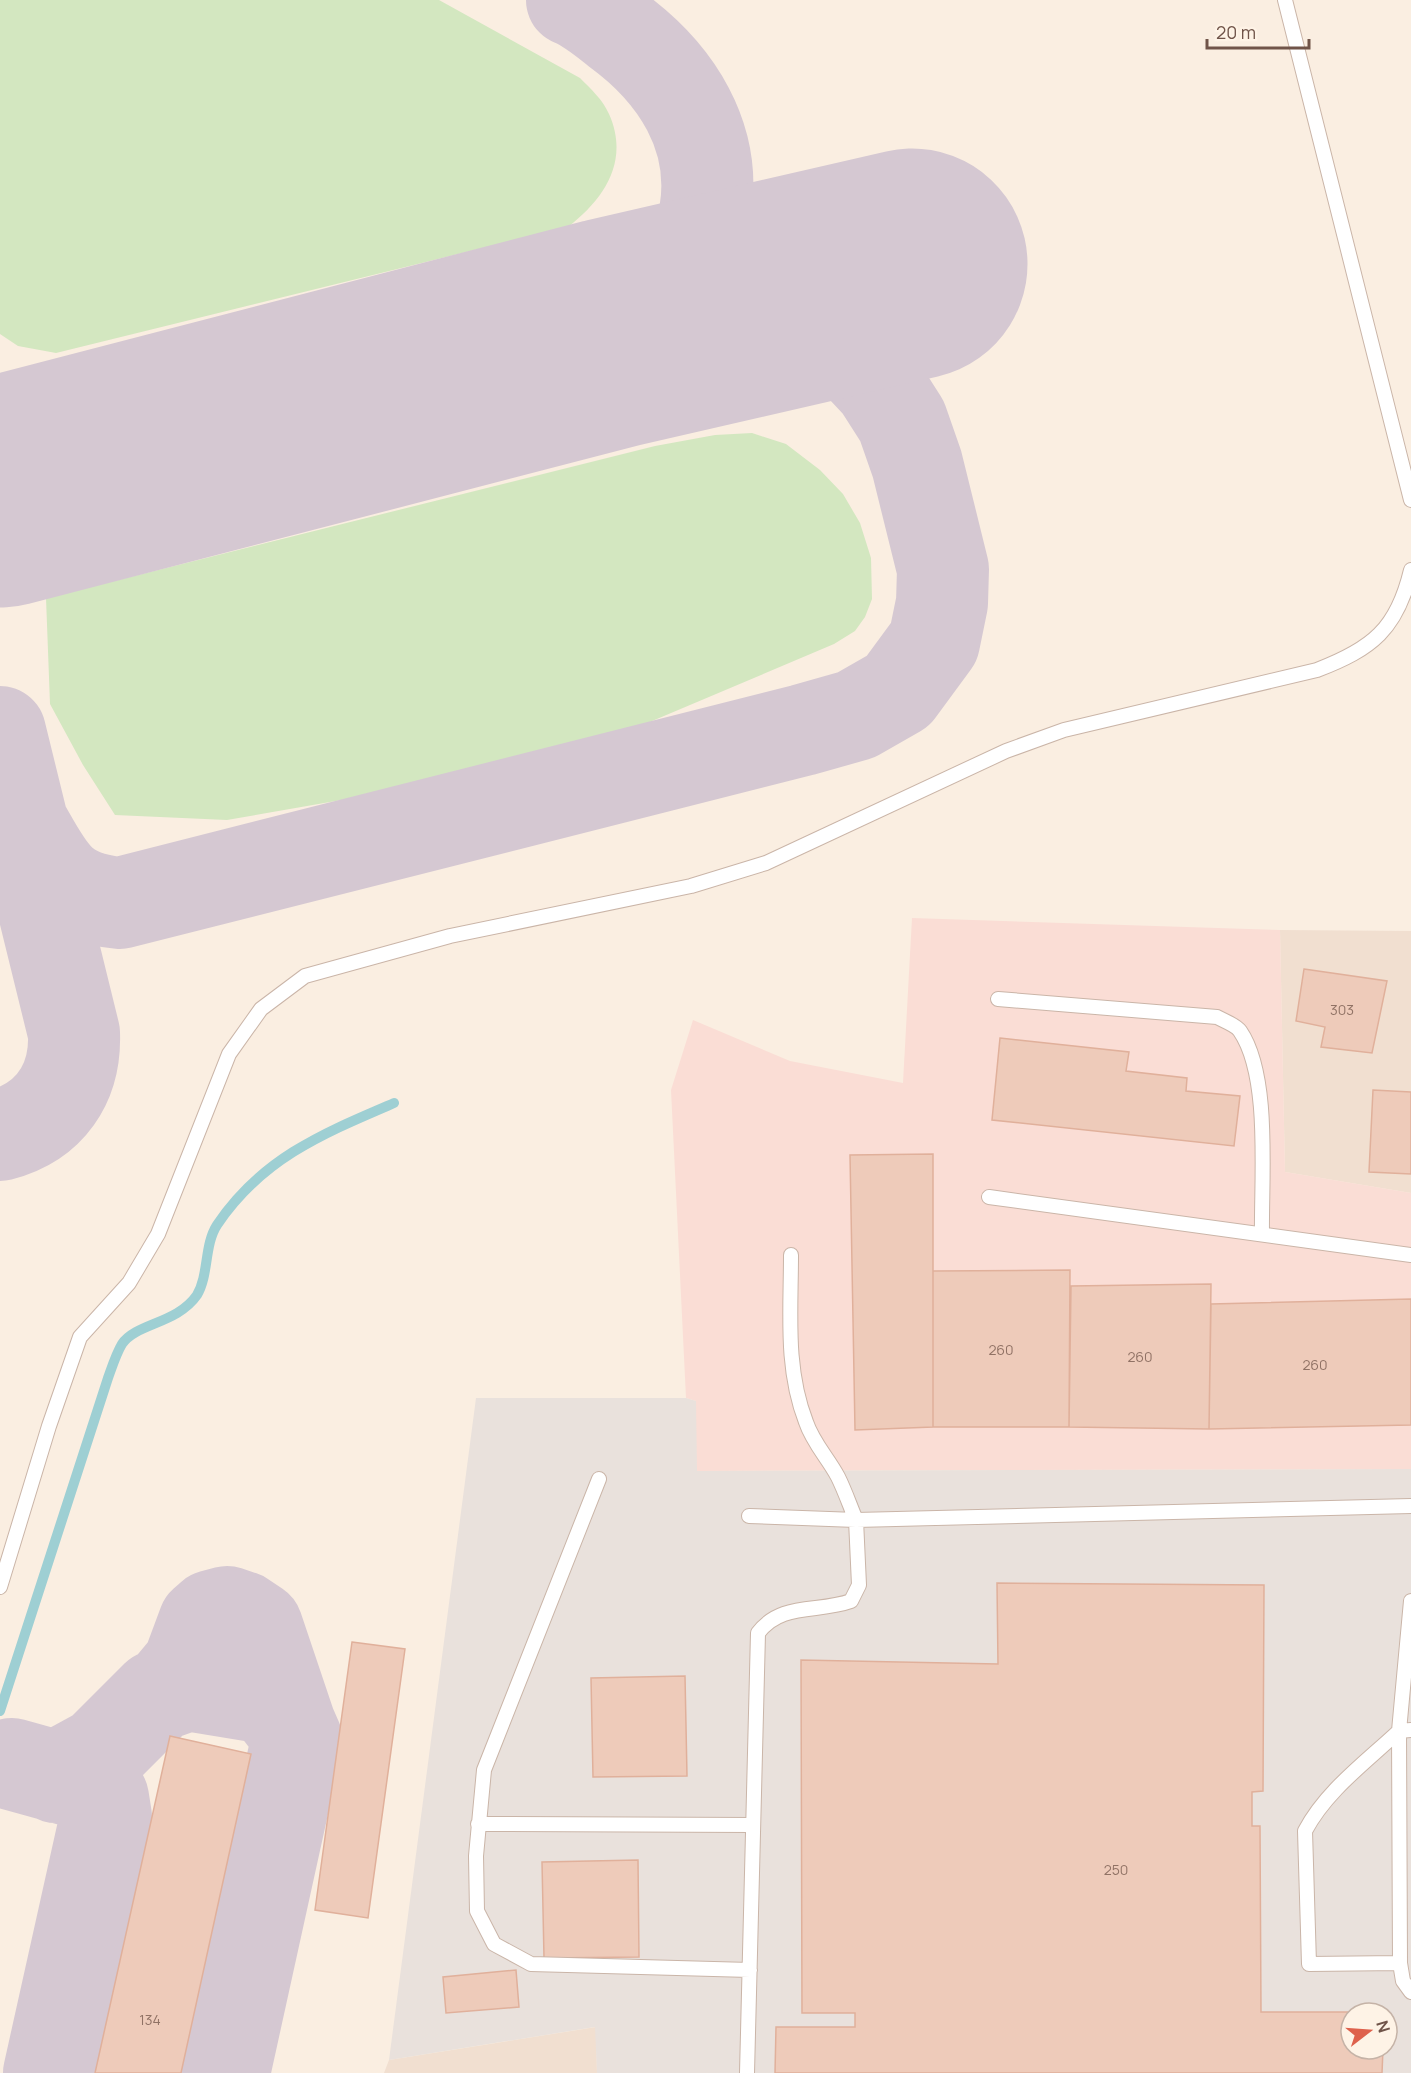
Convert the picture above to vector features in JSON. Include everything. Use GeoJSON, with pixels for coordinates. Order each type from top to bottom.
{"type":"FeatureCollection","features":[{"type":"Feature","properties":{"kind":"lane"},"geometry":{"type":"LineString","coordinates":[[1285,0],[1411,500]]}},
{"type":"Feature","properties":{"kind":"lane"},"geometry":{"type":"LineString","coordinates":[[0,1587],[49,1426],[80,1336],[129,1282],[158,1234],[229,1054],[261,1009],[305,976],[450,936],[691,886],[755,867],[1006,751],[1064,730],[1317,670],[1351,657],[1378,638],[1405,596],[1411,570]]}},
{"type":"Feature","properties":{"kind":"lane"},"geometry":{"type":"LineString","coordinates":[[998,999],[1217,1017],[1239,1029],[1251,1053],[1260,1100],[1262,1234]]}},
{"type":"Feature","properties":{"kind":"lane"},"geometry":{"type":"LineString","coordinates":[[989,1197],[1411,1255]]}},
{"type":"Feature","properties":{"kind":"lane"},"geometry":{"type":"LineString","coordinates":[[747,2073],[758,1634],[776,1616],[836,1606],[851,1601],[859,1586],[856,1520],[837,1476],[820,1453],[806,1424],[790,1369],[791,1255]]}},
{"type":"Feature","properties":{"kind":"lane"},"geometry":{"type":"LineString","coordinates":[[599,1479],[484,1770],[476,1856],[477,1911],[494,1944],[531,1964],[750,1970]]}},
{"type":"Feature","properties":{"kind":"lane"},"geometry":{"type":"LineString","coordinates":[[749,1516],[856,1520],[1411,1506]]}},
{"type":"Feature","properties":{"kind":"lane"},"geometry":{"type":"LineString","coordinates":[[1411,1601],[1405,1731],[1400,1963],[1403,1981],[1411,1992]]}},
{"type":"Feature","properties":{"kind":"lane"},"geometry":{"type":"LineString","coordinates":[[1400,1963],[1309,1964],[1305,1831],[1312,1817],[1332,1793],[1405,1731]]}},
{"type":"Feature","properties":{"kind":"lane"},"geometry":{"type":"LineString","coordinates":[[478,1824],[753,1826]]}},
{"type":"Feature","properties":{"kind":"shaded area"},"geometry":{"type":"Polygon","coordinates":[[[912,918],[1280,930],[1285,1172],[1411,1193],[1411,1469],[696,1471],[696,1401],[686,1398],[671,1090],[693,1020],[790,1061],[903,1083],[912,918]]]}},
{"type":"Feature","properties":{"kind":"shaded area"},"geometry":{"type":"Polygon","coordinates":[[[1280,930],[1411,931],[1411,1193],[1285,1172],[1280,930]]]}},
{"type":"Feature","properties":{"kind":"shaded area"},"geometry":{"type":"Polygon","coordinates":[[[476,1398],[686,1398],[696,1401],[697,1471],[1411,1469],[1411,2073],[597,2073],[595,2027],[389,2060],[476,1398]]]}},
{"type":"Feature","properties":{"kind":"shaded area"},"geometry":{"type":"Polygon","coordinates":[[[596,2027],[597,2073],[384,2073],[389,2060],[596,2027]]]}},
{"type":"Feature","properties":{"kind":"green space"},"geometry":{"type":"Polygon","coordinates":[[[0,0],[439,0],[580,78],[600,99],[609,114],[615,131],[617,148],[615,163],[610,178],[593,204],[568,227],[56,353],[18,346],[0,334],[0,0]]]}},
{"type":"Feature","properties":{"kind":"green space"},"geometry":{"type":"Polygon","coordinates":[[[752,433],[786,444],[820,470],[843,494],[860,523],[871,558],[872,599],[865,617],[855,631],[834,644],[645,724],[569,747],[416,787],[227,820],[115,815],[83,765],[50,704],[46,598],[655,446],[715,435],[752,433]]]}},
{"type":"Feature","properties":{"kind":"building"},"geometry":{"type":"Polygon","coordinates":[[[1304,969],[1387,981],[1372,1053],[1321,1047],[1325,1027],[1296,1021],[1304,969]]]}},
{"type":"Feature","properties":{"kind":"building"},"geometry":{"type":"Polygon","coordinates":[[[1000,1038],[1129,1052],[1126,1071],[1187,1078],[1186,1091],[1240,1096],[1234,1146],[992,1120],[1000,1038]]]}},
{"type":"Feature","properties":{"kind":"building"},"geometry":{"type":"Polygon","coordinates":[[[1373,1090],[1411,1092],[1411,1174],[1369,1172],[1373,1090]]]}},
{"type":"Feature","properties":{"kind":"building"},"geometry":{"type":"Polygon","coordinates":[[[933,1154],[933,1427],[855,1430],[850,1155],[933,1154]]]}},
{"type":"Feature","properties":{"kind":"building"},"geometry":{"type":"Polygon","coordinates":[[[1070,1270],[1069,1427],[933,1427],[933,1271],[1070,1270]]]}},
{"type":"Feature","properties":{"kind":"building"},"geometry":{"type":"Polygon","coordinates":[[[1211,1284],[1209,1429],[1069,1427],[1071,1286],[1211,1284]]]}},
{"type":"Feature","properties":{"kind":"building"},"geometry":{"type":"Polygon","coordinates":[[[1411,1299],[1411,1425],[1209,1429],[1211,1304],[1411,1299]]]}},
{"type":"Feature","properties":{"kind":"building"},"geometry":{"type":"Polygon","coordinates":[[[997,1583],[1264,1585],[1263,1791],[1252,1792],[1252,1826],[1260,1826],[1261,2012],[1339,2012],[1339,2061],[1382,2061],[1382,2073],[775,2073],[776,2027],[855,2027],[855,2013],[802,2013],[801,1660],[998,1664],[997,1583]]]}},
{"type":"Feature","properties":{"kind":"building"},"geometry":{"type":"Polygon","coordinates":[[[352,1642],[405,1649],[368,1918],[315,1910],[352,1642]]]}},
{"type":"Feature","properties":{"kind":"building"},"geometry":{"type":"Polygon","coordinates":[[[685,1676],[687,1776],[593,1777],[591,1678],[685,1676]]]}},
{"type":"Feature","properties":{"kind":"building"},"geometry":{"type":"Polygon","coordinates":[[[170,1736],[251,1754],[181,2073],[95,2073],[170,1736]]]}},
{"type":"Feature","properties":{"kind":"building"},"geometry":{"type":"Polygon","coordinates":[[[638,1860],[639,1957],[544,1958],[542,1862],[638,1860]]]}},
{"type":"Feature","properties":{"kind":"building"},"geometry":{"type":"Polygon","coordinates":[[[516,1970],[519,2007],[446,2013],[443,1977],[516,1970]]]}},
{"type":"Feature","properties":{"kind":"waterway"},"geometry":{"type":"LineString","coordinates":[[0,1711],[108,1378],[122,1344],[128,1337],[189,1305],[201,1287],[210,1242],[217,1225],[254,1182],[274,1165],[319,1137],[394,1103]]}},
{"type":"Feature","properties":{"kind":"taxiway"},"geometry":{"type":"LineString","coordinates":[[572,0],[606,22],[638,47],[657,66],[688,109],[705,158],[707,185],[705,213],[700,234],[691,255],[683,268],[667,285],[612,333]]}},
{"type":"Feature","properties":{"kind":"taxiway"},"geometry":{"type":"LineString","coordinates":[[21,821],[58,879],[82,895],[120,903],[803,730],[856,715],[898,691],[934,642],[942,603],[943,569],[917,464],[902,421],[879,385],[850,354],[825,337],[791,320],[705,312]]}},
{"type":"Feature","properties":{"kind":"taxiway"},"geometry":{"type":"LineString","coordinates":[[0,732],[74,1033],[70,1069],[57,1098],[33,1121],[0,1135]]}},
{"type":"Feature","properties":{"kind":"taxiway"},"geometry":{"type":"LineString","coordinates":[[168,1690],[188,1666],[204,1623],[212,1616],[227,1612],[242,1617],[257,1627],[290,1725]]}},
{"type":"Feature","properties":{"kind":"taxiway"},"geometry":{"type":"LineString","coordinates":[[56,1777],[100,1753],[157,1696],[188,1685],[261,1697],[276,1707],[290,1725],[297,1741],[224,2073]]}},
{"type":"Feature","properties":{"kind":"taxiway"},"geometry":{"type":"LineString","coordinates":[[12,1764],[91,1786],[103,1798],[106,1817],[49,2073]]}},
{"type":"Feature","properties":{"kind":"runway"},"geometry":{"type":"LineString","coordinates":[[0,492],[612,333],[912,264]]}}]}
